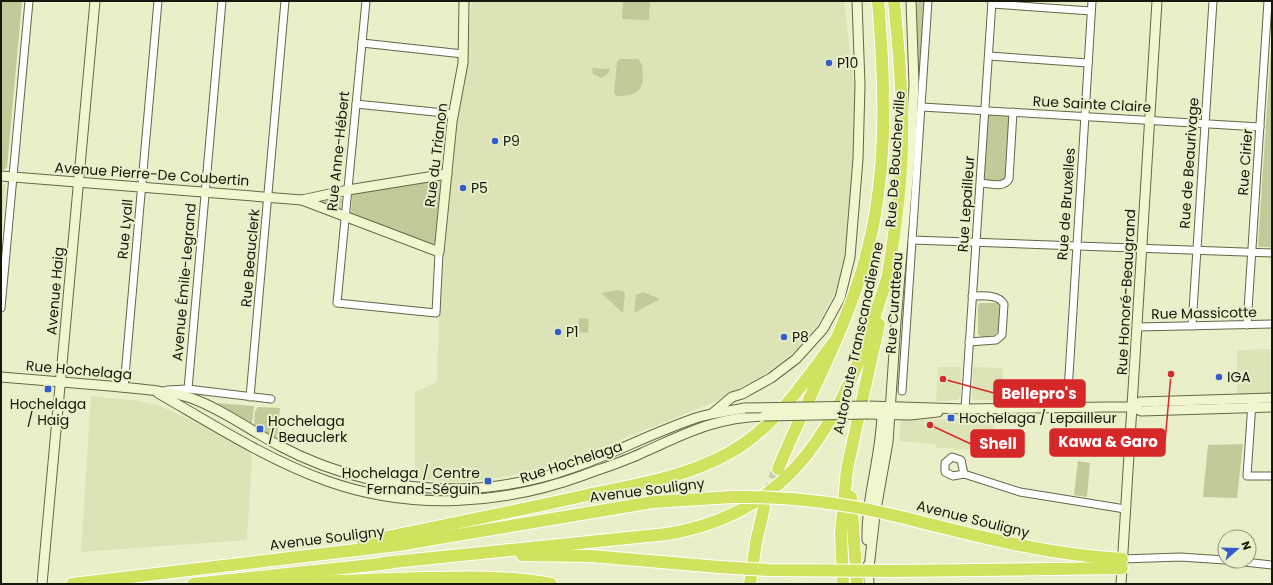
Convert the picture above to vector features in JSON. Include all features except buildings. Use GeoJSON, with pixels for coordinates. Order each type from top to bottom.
{"type":"FeatureCollection","features":[{"type":"Feature","properties":{"kind":"highway","name":"Autoroute Transcanadienne"},"geometry":{"type":"LineString","coordinates":[[778,469],[852,300],[863,267],[880,192],[883,157],[884,110],[882,51],[878,1]]}},
{"type":"Feature","properties":{"kind":"highway","name":"Autoroute Transcanadienne"},"geometry":{"type":"LineString","coordinates":[[843,584],[841,534],[846,469],[866,406],[887,279],[898,200],[902,144],[901,84],[894,1]]}},
{"type":"Feature","properties":{"kind":"highway"},"geometry":{"type":"LineString","coordinates":[[383,563],[645,537],[684,531],[709,524],[739,511],[771,491],[796,468],[816,444],[835,413],[859,362],[887,279]]}},
{"type":"Feature","properties":{"kind":"highway"},"geometry":{"type":"LineString","coordinates":[[266,561],[487,517],[648,482],[700,467],[739,447],[769,424],[791,400],[834,341]]}},
{"type":"Feature","properties":{"kind":"highway"},"geometry":{"type":"LineString","coordinates":[[857,584],[851,481],[866,406]]}},
{"type":"Feature","properties":{"kind":"highway","name":"Avenue Souligny"},"geometry":{"type":"LineString","coordinates":[[72,584],[416,542],[653,502],[732,496],[821,502],[864,508],[1038,550],[1122,563]]}},
{"type":"Feature","properties":{"kind":"highway"},"geometry":{"type":"LineString","coordinates":[[750,584],[756,542],[764,508]]}},
{"type":"Feature","properties":{"kind":"highway","name":"Avenue Souligny"},"geometry":{"type":"LineString","coordinates":[[193,584],[383,563],[511,555],[572,555],[769,570],[896,571],[1122,563]]}},
{"type":"Feature","properties":{"kind":"highway"},"geometry":{"type":"LineString","coordinates":[[223,581],[299,582],[476,577],[514,578],[551,584]]}},
{"type":"Feature","properties":{"kind":"main road","name":"Avenue Haig"},"geometry":{"type":"LineString","coordinates":[[42,584],[95,1]]}},
{"type":"Feature","properties":{"kind":"main road","name":"Rue du Trianon"},"geometry":{"type":"LineString","coordinates":[[439,252],[454,114],[464,54],[464,1]]}},
{"type":"Feature","properties":{"kind":"main road"},"geometry":{"type":"LineString","coordinates":[[712,414],[730,399],[742,394],[780,372],[813,341],[833,312],[847,276],[851,250],[860,131],[860,65],[857,1]]}},
{"type":"Feature","properties":{"kind":"main road","name":"Rue De Boucherville"},"geometry":{"type":"LineString","coordinates":[[888,412],[913,108],[914,62],[911,1]]}},
{"type":"Feature","properties":{"kind":"main road","name":"Rue Honoré-Beaugrand"},"geometry":{"type":"LineString","coordinates":[[1121,584],[1157,1]]}},
{"type":"Feature","properties":{"kind":"main road","name":"Avenue Pierre-De Coubertin"},"geometry":{"type":"LineString","coordinates":[[1,176],[302,200],[348,190],[447,174]]}},
{"type":"Feature","properties":{"kind":"main road","name":"Avenue Pierre-De Coubertin"},"geometry":{"type":"LineString","coordinates":[[302,200],[345,218],[439,252]]}},
{"type":"Feature","properties":{"kind":"main road","name":"Rue Hochelaga"},"geometry":{"type":"LineString","coordinates":[[1,377],[155,391],[182,395],[203,403],[288,450],[339,471],[384,482],[457,489],[497,486],[552,474],[586,463],[692,420],[712,414],[866,406],[888,412],[910,415],[965,409],[1132,407],[1141,411],[1207,403],[1252,403],[1272,407]]}},
{"type":"Feature","properties":{"kind":"main road","name":"Rue Hochelaga"},"geometry":{"type":"LineString","coordinates":[[155,391],[273,457],[300,470],[327,481],[354,489],[405,499],[481,499],[530,492],[635,456],[701,426],[741,413]]}},
{"type":"Feature","properties":{"kind":"main road"},"geometry":{"type":"LineString","coordinates":[[741,413],[738,402],[742,394]]}},
{"type":"Feature","properties":{"kind":"main road","name":"Rue Hochelaga"},"geometry":{"type":"LineString","coordinates":[[1252,403],[1272,398]]}},
{"type":"Feature","properties":{"kind":"main road"},"geometry":{"type":"LineString","coordinates":[[869,584],[868,568],[888,447],[888,412]]}},
{"type":"Feature","properties":{"kind":"street"},"geometry":{"type":"LineString","coordinates":[[1,308],[29,1]]}},
{"type":"Feature","properties":{"kind":"street","name":"Rue Lyall"},"geometry":{"type":"LineString","coordinates":[[124,388],[158,1]]}},
{"type":"Feature","properties":{"kind":"street","name":"Avenue Émile-Legrand"},"geometry":{"type":"LineString","coordinates":[[188,389],[222,1]]}},
{"type":"Feature","properties":{"kind":"street","name":"Rue Beauclerk"},"geometry":{"type":"LineString","coordinates":[[250,397],[286,1]]}},
{"type":"Feature","properties":{"kind":"street","name":"Rue Anne-Hébert"},"geometry":{"type":"LineString","coordinates":[[366,1],[337,303],[436,313]]}},
{"type":"Feature","properties":{"kind":"street","name":"Rue Curatteau"},"geometry":{"type":"LineString","coordinates":[[902,390],[928,1]]}},
{"type":"Feature","properties":{"kind":"street","name":"Rue de Bruxelles"},"geometry":{"type":"LineString","coordinates":[[1067,408],[1092,1]]}},
{"type":"Feature","properties":{"kind":"street","name":"Rue de Beaurivage"},"geometry":{"type":"LineString","coordinates":[[1192,326],[1213,1]]}},
{"type":"Feature","properties":{"kind":"street","name":"Rue Cirier"},"geometry":{"type":"LineString","coordinates":[[1247,325],[1268,1]]}},
{"type":"Feature","properties":{"kind":"street"},"geometry":{"type":"LineString","coordinates":[[992,2],[1091,10]]}},
{"type":"Feature","properties":{"kind":"street","name":"Rue Lepailleur"},"geometry":{"type":"LineString","coordinates":[[965,409],[986,111],[992,2]]}},
{"type":"Feature","properties":{"kind":"street"},"geometry":{"type":"LineString","coordinates":[[362,43],[464,54]]}},
{"type":"Feature","properties":{"kind":"street"},"geometry":{"type":"LineString","coordinates":[[989,56],[1088,63]]}},
{"type":"Feature","properties":{"kind":"street"},"geometry":{"type":"LineString","coordinates":[[356,104],[454,114]]}},
{"type":"Feature","properties":{"kind":"street","name":"Rue Sainte Claire"},"geometry":{"type":"LineString","coordinates":[[922,107],[1260,127]]}},
{"type":"Feature","properties":{"kind":"street"},"geometry":{"type":"LineString","coordinates":[[981,183],[1003,185],[1007,183],[1009,179],[1013,112]]}},
{"type":"Feature","properties":{"kind":"street"},"geometry":{"type":"LineString","coordinates":[[912,240],[1272,254]]}},
{"type":"Feature","properties":{"kind":"street","name":"Rue du Trianon"},"geometry":{"type":"LineString","coordinates":[[436,313],[439,252]]}},
{"type":"Feature","properties":{"kind":"street"},"geometry":{"type":"LineString","coordinates":[[969,342],[996,340],[1002,335],[1004,304],[1001,300],[998,298],[972,296]]}},
{"type":"Feature","properties":{"kind":"street","name":"Rue Massicotte"},"geometry":{"type":"LineString","coordinates":[[1138,327],[1272,324]]}},
{"type":"Feature","properties":{"kind":"street"},"geometry":{"type":"LineString","coordinates":[[155,391],[188,389],[270,399]]}},
{"type":"Feature","properties":{"kind":"street"},"geometry":{"type":"LineString","coordinates":[[1252,403],[1247,476],[1272,476]]}},
{"type":"Feature","properties":{"kind":"street"},"geometry":{"type":"LineString","coordinates":[[964,474],[1020,492],[1125,509]]}},
{"type":"Feature","properties":{"kind":"street","name":"Avenue Souligny"},"geometry":{"type":"LineString","coordinates":[[1122,563],[1180,558],[1217,560]]}},
{"type":"Feature","properties":{"kind":"street"},"geometry":{"type":"LineString","coordinates":[[1257,563],[1272,565]]}},
{"type":"Feature","properties":{"kind":"shaded area"},"geometry":{"type":"Polygon","coordinates":[[[1,1],[22,1],[7,167],[4,170],[1,170],[1,1]]]}},
{"type":"Feature","properties":{"kind":"shaded area"},"geometry":{"type":"Polygon","coordinates":[[[472,1],[844,1],[855,92],[856,143],[850,229],[844,266],[835,293],[819,322],[800,347],[767,373],[714,402],[566,462],[526,473],[485,480],[454,482],[415,479],[415,392],[437,382],[441,250],[472,1]]]}},
{"type":"Feature","properties":{"kind":"shaded area"},"geometry":{"type":"Polygon","coordinates":[[[623,1],[650,1],[649,20],[622,19],[623,1]]]}},
{"type":"Feature","properties":{"kind":"shaded area"},"geometry":{"type":"Polygon","coordinates":[[[914,1],[925,1],[921,67],[917,68],[914,1]]]}},
{"type":"Feature","properties":{"kind":"shaded area"},"geometry":{"type":"Polygon","coordinates":[[[1272,34],[1272,247],[1259,247],[1258,244],[1272,34]]]}},
{"type":"Feature","properties":{"kind":"shaded area"},"geometry":{"type":"Polygon","coordinates":[[[620,59],[638,59],[642,64],[643,79],[640,89],[636,92],[624,96],[616,96],[614,93],[617,62],[620,59]]]}},
{"type":"Feature","properties":{"kind":"shaded area"},"geometry":{"type":"Polygon","coordinates":[[[592,68],[610,69],[607,75],[601,78],[593,74],[592,68]]]}},
{"type":"Feature","properties":{"kind":"shaded area"},"geometry":{"type":"Polygon","coordinates":[[[986,111],[1013,112],[1007,183],[981,183],[986,111]]]}},
{"type":"Feature","properties":{"kind":"shaded area"},"geometry":{"type":"Polygon","coordinates":[[[438,179],[440,183],[435,242],[433,244],[351,214],[352,196],[355,193],[438,179]]]}},
{"type":"Feature","properties":{"kind":"shaded area"},"geometry":{"type":"Polygon","coordinates":[[[1,183],[6,187],[1,237],[1,183]]]}},
{"type":"Feature","properties":{"kind":"shaded area"},"geometry":{"type":"Polygon","coordinates":[[[338,196],[342,199],[341,208],[338,209],[310,199],[338,196]]]}},
{"type":"Feature","properties":{"kind":"shaded area"},"geometry":{"type":"Polygon","coordinates":[[[617,290],[623,291],[625,294],[623,313],[601,293],[617,290]]]}},
{"type":"Feature","properties":{"kind":"shaded area"},"geometry":{"type":"Polygon","coordinates":[[[643,292],[660,299],[634,313],[636,295],[643,292]]]}},
{"type":"Feature","properties":{"kind":"shaded area"},"geometry":{"type":"Polygon","coordinates":[[[980,303],[997,303],[999,305],[999,330],[994,335],[981,337],[978,334],[978,306],[980,303]]]}},
{"type":"Feature","properties":{"kind":"shaded area"},"geometry":{"type":"Polygon","coordinates":[[[579,318],[589,319],[588,333],[578,332],[579,318]]]}},
{"type":"Feature","properties":{"kind":"shaded area"},"geometry":{"type":"Polygon","coordinates":[[[1272,349],[1272,396],[1237,396],[1237,350],[1272,349]]]}},
{"type":"Feature","properties":{"kind":"shaded area"},"geometry":{"type":"Polygon","coordinates":[[[938,367],[961,367],[960,397],[958,400],[936,401],[938,367]]]}},
{"type":"Feature","properties":{"kind":"shaded area"},"geometry":{"type":"Polygon","coordinates":[[[973,367],[1003,368],[1002,400],[972,399],[973,367]]]}},
{"type":"Feature","properties":{"kind":"shaded area"},"geometry":{"type":"Polygon","coordinates":[[[91,396],[139,401],[160,406],[191,420],[252,454],[247,540],[81,552],[91,396]]]}},
{"type":"Feature","properties":{"kind":"shaded area"},"geometry":{"type":"Polygon","coordinates":[[[215,404],[254,406],[252,424],[215,404]]]}},
{"type":"Feature","properties":{"kind":"shaded area"},"geometry":{"type":"Polygon","coordinates":[[[258,407],[280,408],[277,438],[254,425],[255,411],[258,407]]]}},
{"type":"Feature","properties":{"kind":"shaded area"},"geometry":{"type":"Polygon","coordinates":[[[994,418],[995,449],[954,450],[953,448],[936,448],[935,444],[899,441],[901,420],[994,418]]]}},
{"type":"Feature","properties":{"kind":"shaded area"},"geometry":{"type":"Polygon","coordinates":[[[1243,444],[1237,498],[1203,497],[1208,445],[1243,444]]]}},
{"type":"Feature","properties":{"kind":"shaded area"},"geometry":{"type":"Polygon","coordinates":[[[1078,461],[1090,463],[1087,497],[1074,495],[1078,461]]]}},
{"type":"Feature","properties":{"kind":"tunnel"},"geometry":{"type":"LineString","coordinates":[[768,496],[778,469]]}},
{"type":"Feature","properties":{"kind":"place","name":"P10"},"geometry":{"type":"Point","coordinates":[829,63]}},
{"type":"Feature","properties":{"kind":"place","name":"P9"},"geometry":{"type":"Point","coordinates":[495,141]}},
{"type":"Feature","properties":{"kind":"place","name":"P5"},"geometry":{"type":"Point","coordinates":[463,188]}},
{"type":"Feature","properties":{"kind":"place","name":"P1"},"geometry":{"type":"Point","coordinates":[558,332]}},
{"type":"Feature","properties":{"kind":"place","name":"P8"},"geometry":{"type":"Point","coordinates":[784,337]}},
{"type":"Feature","properties":{"kind":"place","name":"Kawa & Garo"},"geometry":{"type":"Point","coordinates":[1171,374]}},
{"type":"Feature","properties":{"kind":"place","name":"IGA"},"geometry":{"type":"Point","coordinates":[1219,377]}},
{"type":"Feature","properties":{"kind":"place","name":"Bellepro's"},"geometry":{"type":"Point","coordinates":[943,379]}},
{"type":"Feature","properties":{"kind":"place","name":"Hochelaga / Haig"},"geometry":{"type":"Point","coordinates":[48,389]}},
{"type":"Feature","properties":{"kind":"place","name":"Hochelaga / Lepailleur"},"geometry":{"type":"Point","coordinates":[951,418]}},
{"type":"Feature","properties":{"kind":"place","name":"Shell"},"geometry":{"type":"Point","coordinates":[930,425]}},
{"type":"Feature","properties":{"kind":"place","name":"Hochelaga / Beauclerk"},"geometry":{"type":"Point","coordinates":[260,429]}},
{"type":"Feature","properties":{"kind":"place","name":"Hochelaga / Centre Fernand-Séguin"},"geometry":{"type":"Point","coordinates":[488,481]}}]}
